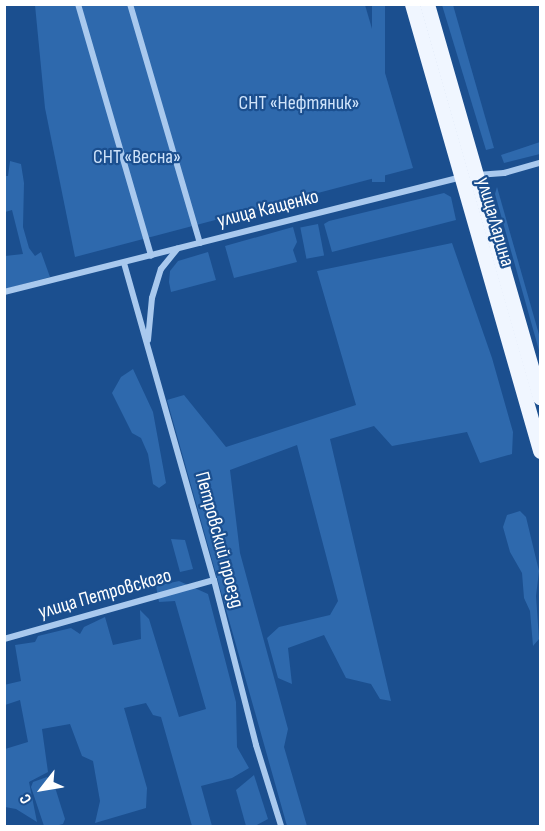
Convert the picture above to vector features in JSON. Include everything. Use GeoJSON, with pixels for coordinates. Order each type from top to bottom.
{"type":"FeatureCollection","features":[{"type":"Feature","properties":{"kind":"main road","name":"улица Ларина"},"geometry":{"type":"LineString","coordinates":[[412,4],[540,451]]}},
{"type":"Feature","properties":{"kind":"main road","name":"улица Ларина"},"geometry":{"type":"LineString","coordinates":[[427,4],[540,397]]}},
{"type":"Feature","properties":{"kind":"street"},"geometry":{"type":"LineString","coordinates":[[78,4],[151,255]]}},
{"type":"Feature","properties":{"kind":"street"},"geometry":{"type":"LineString","coordinates":[[130,4],[200,243]]}},
{"type":"Feature","properties":{"kind":"street","name":"улица Кащенко"},"geometry":{"type":"LineString","coordinates":[[4,292],[460,177],[504,173],[540,163]]}},
{"type":"Feature","properties":{"kind":"street"},"geometry":{"type":"LineString","coordinates":[[147,344],[152,298],[161,270],[178,248]]}},
{"type":"Feature","properties":{"kind":"street","name":"Петровский проезд"},"geometry":{"type":"LineString","coordinates":[[124,262],[214,580],[256,745],[281,826]]}},
{"type":"Feature","properties":{"kind":"street","name":"улица Петровского"},"geometry":{"type":"LineString","coordinates":[[4,639],[214,580]]}},
{"type":"Feature","properties":{"kind":"green space"},"geometry":{"type":"Polygon","coordinates":[[[35,5],[365,5],[413,168],[75,257],[45,108],[35,5]]]}},
{"type":"Feature","properties":{"kind":"green space"},"geometry":{"type":"Polygon","coordinates":[[[372,5],[385,5],[385,182],[372,182],[372,5]]]}},
{"type":"Feature","properties":{"kind":"green space"},"geometry":{"type":"Polygon","coordinates":[[[442,5],[453,5],[494,148],[486,150],[442,5]]]}},
{"type":"Feature","properties":{"kind":"green space"},"geometry":{"type":"Polygon","coordinates":[[[540,142],[540,154],[504,163],[501,155],[540,142]]]}},
{"type":"Feature","properties":{"kind":"green space"},"geometry":{"type":"Polygon","coordinates":[[[10,161],[21,164],[24,183],[23,227],[29,248],[35,256],[41,252],[50,277],[5,289],[5,256],[23,254],[12,210],[5,212],[5,176],[8,176],[10,161]]]}},
{"type":"Feature","properties":{"kind":"green space"},"geometry":{"type":"Polygon","coordinates":[[[497,187],[540,338],[540,354],[495,194],[497,187]]]}},
{"type":"Feature","properties":{"kind":"green space"},"geometry":{"type":"Polygon","coordinates":[[[444,193],[451,197],[456,220],[332,252],[324,224],[329,221],[444,193]]]}},
{"type":"Feature","properties":{"kind":"green space"},"geometry":{"type":"Polygon","coordinates":[[[318,224],[324,255],[306,259],[300,227],[318,224]]]}},
{"type":"Feature","properties":{"kind":"green space"},"geometry":{"type":"Polygon","coordinates":[[[293,227],[297,242],[293,250],[297,262],[234,278],[225,246],[293,227]]]}},
{"type":"Feature","properties":{"kind":"green space"},"geometry":{"type":"Polygon","coordinates":[[[452,243],[492,358],[513,432],[512,454],[480,463],[467,432],[392,446],[374,426],[330,439],[391,701],[380,699],[371,684],[346,678],[324,635],[288,648],[292,684],[278,678],[267,638],[279,627],[330,615],[338,601],[297,445],[230,470],[240,553],[288,729],[284,747],[307,826],[287,826],[167,400],[184,395],[226,447],[356,405],[317,271],[452,243]]]}},
{"type":"Feature","properties":{"kind":"green space"},"geometry":{"type":"Polygon","coordinates":[[[208,252],[216,280],[171,292],[170,271],[178,261],[208,252]]]}},
{"type":"Feature","properties":{"kind":"green space"},"geometry":{"type":"Polygon","coordinates":[[[133,369],[153,412],[166,483],[159,488],[153,484],[148,454],[141,438],[132,433],[112,393],[121,377],[133,369]]]}},
{"type":"Feature","properties":{"kind":"green space"},"geometry":{"type":"Polygon","coordinates":[[[520,511],[526,517],[539,571],[536,596],[539,639],[533,646],[530,611],[524,598],[522,573],[510,552],[503,527],[507,515],[520,511]]]}},
{"type":"Feature","properties":{"kind":"green space"},"geometry":{"type":"Polygon","coordinates":[[[171,539],[185,540],[193,569],[180,572],[171,539]]]}},
{"type":"Feature","properties":{"kind":"green space"},"geometry":{"type":"Polygon","coordinates":[[[179,581],[208,594],[236,702],[237,747],[249,768],[232,778],[201,786],[212,826],[192,826],[161,717],[153,715],[146,703],[124,708],[147,788],[146,808],[95,823],[100,801],[93,761],[82,756],[70,724],[42,729],[48,772],[29,782],[37,822],[16,809],[5,807],[5,749],[28,742],[20,700],[5,705],[4,685],[21,681],[15,645],[35,642],[38,636],[71,628],[80,634],[84,627],[105,617],[113,645],[141,639],[140,610],[149,619],[179,717],[206,709],[175,601],[159,602],[156,586],[179,581]]]}},
{"type":"Feature","properties":{"kind":"green space"},"geometry":{"type":"Polygon","coordinates":[[[254,775],[268,819],[255,826],[246,826],[236,790],[254,775]]]}},
{"type":"Feature","properties":{"kind":"green space"},"geometry":{"type":"Polygon","coordinates":[[[47,777],[53,781],[65,819],[63,824],[55,826],[44,826],[31,787],[33,782],[47,777]]]}},
{"type":"Feature","properties":{"kind":"park label","name":"СНТ «Нефтяник»"},"geometry":{"type":"Point","coordinates":[299,103]}},
{"type":"Feature","properties":{"kind":"park label","name":"СНТ «Весна»"},"geometry":{"type":"Point","coordinates":[137,157]}}]}
